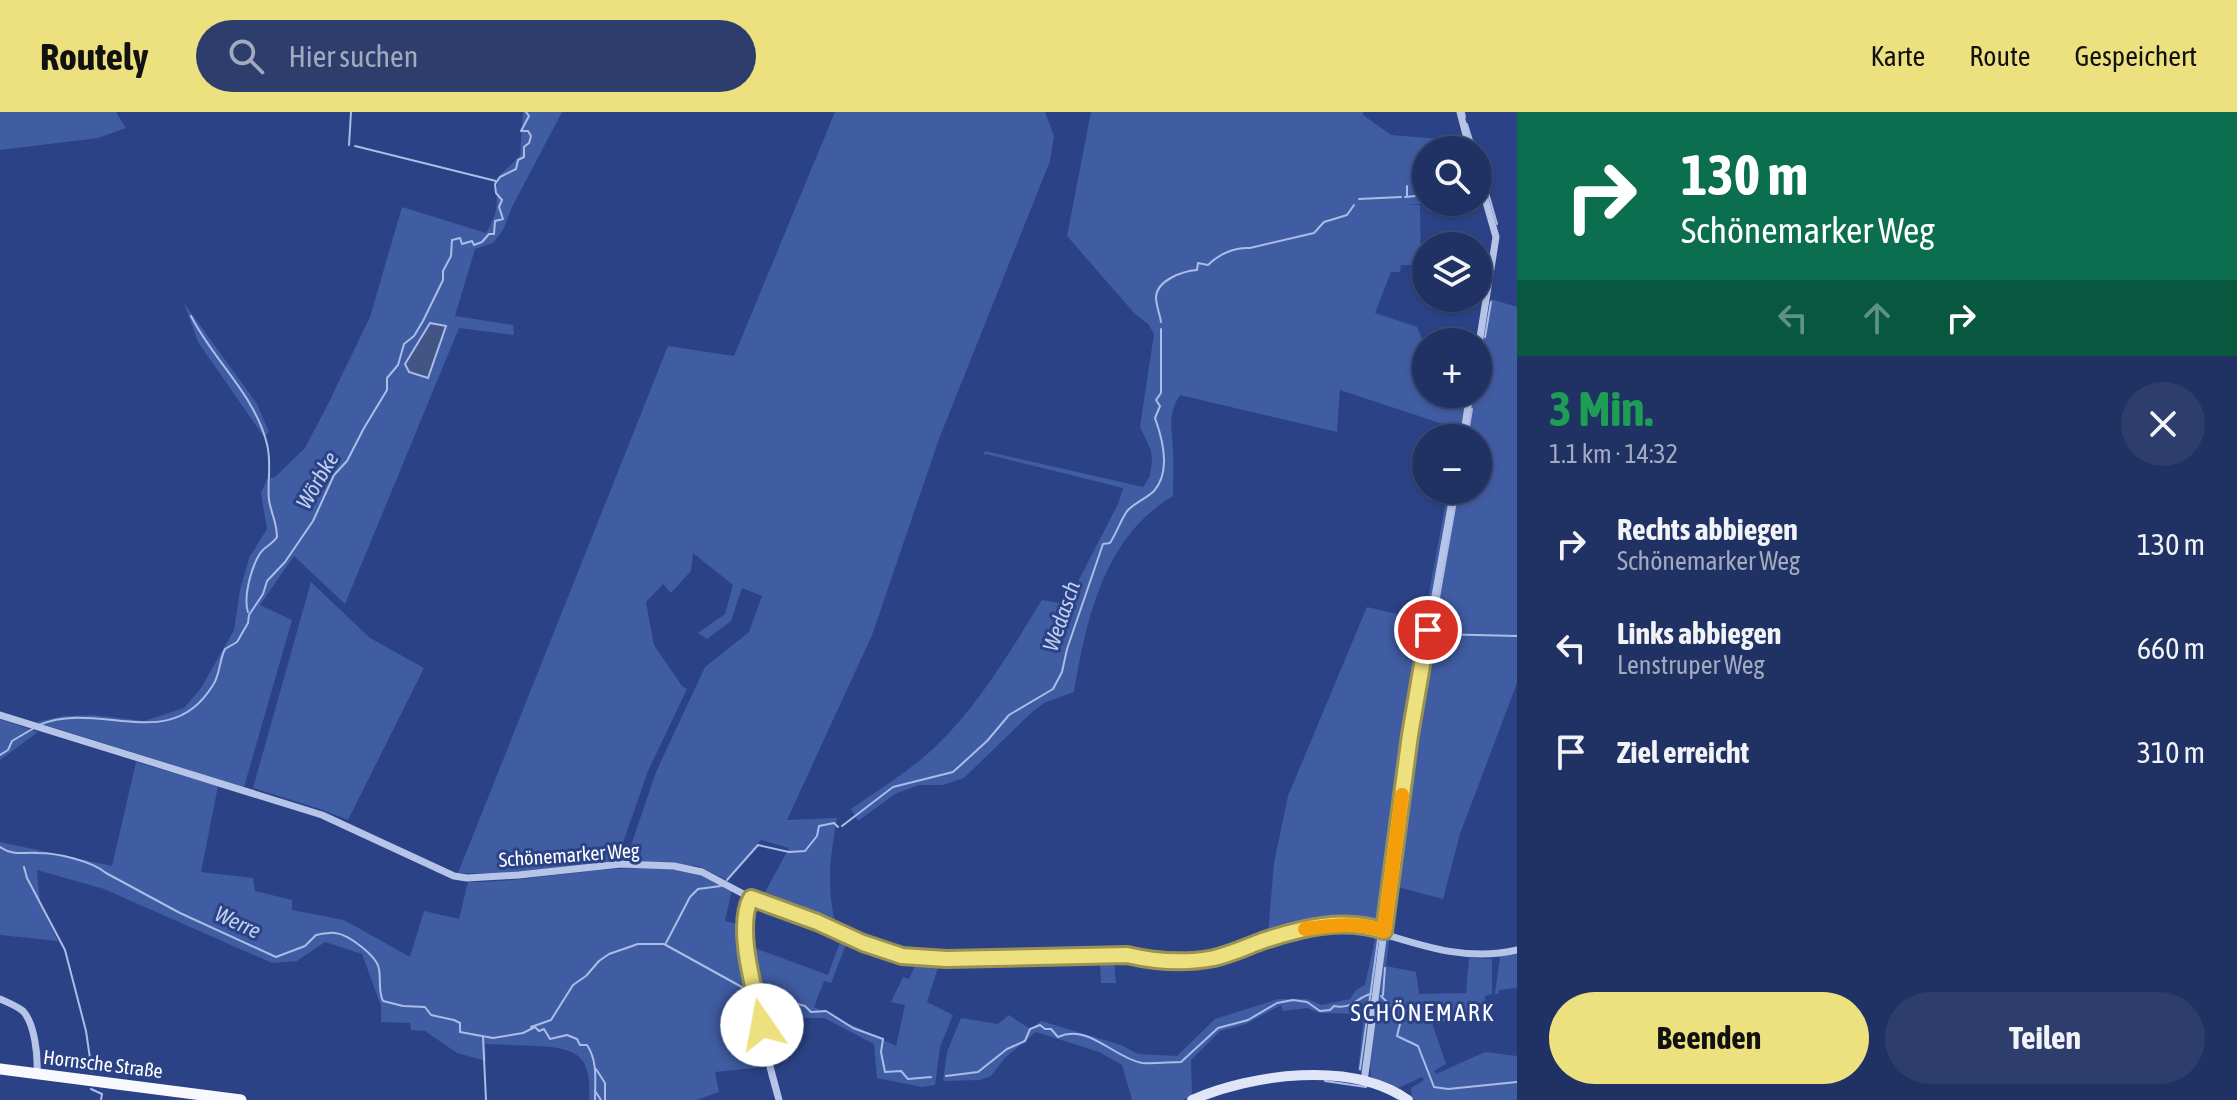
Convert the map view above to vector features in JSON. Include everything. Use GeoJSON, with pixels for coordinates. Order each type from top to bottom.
{"type":"FeatureCollection","features":[{"type":"Feature","properties":{"kind":"main road","name":"Hornsche Straße"},"geometry":{"type":"LineString","coordinates":[[0,1069],[241,1100]]}},
{"type":"Feature","properties":{"kind":"street"},"geometry":{"type":"LineString","coordinates":[[1460,112],[1466,136]]}},
{"type":"Feature","properties":{"kind":"street"},"geometry":{"type":"LineString","coordinates":[[1482,328],[1496,237],[1490,216]]}},
{"type":"Feature","properties":{"kind":"street"},"geometry":{"type":"LineString","coordinates":[[1364,1082],[1410,735],[1451,504]]}},
{"type":"Feature","properties":{"kind":"street","name":"Schönemarker Weg"},"geometry":{"type":"LineString","coordinates":[[0,715],[322,815],[454,876],[519,875],[621,864],[674,866],[702,872],[751,898],[884,951],[923,958],[1127,955],[1151,961],[1183,962],[1222,956],[1308,929],[1350,924],[1369,926],[1438,950],[1467,955],[1495,955],[1517,950]]}},
{"type":"Feature","properties":{"kind":"street"},"geometry":{"type":"LineString","coordinates":[[751,898],[747,909],[746,951],[779,1100]]}},
{"type":"Feature","properties":{"kind":"street"},"geometry":{"type":"LineString","coordinates":[[0,999],[23,1012],[28,1019],[37,1073]]}},
{"type":"Feature","properties":{"kind":"street"},"geometry":{"type":"LineString","coordinates":[[1192,1100],[1227,1086],[1263,1078],[1311,1076],[1364,1082],[1387,1088],[1408,1100]]}},
{"type":"Feature","properties":{"kind":"shaded area"},"geometry":{"type":"Polygon","coordinates":[[[0,112],[116,112],[126,128],[98,138],[0,150],[0,112]]]}},
{"type":"Feature","properties":{"kind":"shaded area"},"geometry":{"type":"Polygon","coordinates":[[[523,112],[562,112],[503,230],[493,243],[475,249],[455,316],[513,325],[514,335],[459,328],[345,604],[294,556],[260,605],[292,620],[244,787],[36,722],[64,716],[93,715],[144,721],[184,708],[201,688],[234,630],[249,558],[267,529],[261,493],[267,479],[275,477],[305,448],[327,406],[370,317],[402,207],[486,233],[495,212],[497,178],[520,156],[523,112]]]}},
{"type":"Feature","properties":{"kind":"shaded area"},"geometry":{"type":"Polygon","coordinates":[[[835,112],[1045,112],[1054,136],[1050,161],[939,439],[872,635],[787,820],[837,818],[830,872],[836,926],[763,896],[789,848],[761,840],[727,880],[698,866],[626,860],[656,772],[705,667],[749,632],[762,596],[742,588],[731,621],[707,639],[698,633],[725,614],[733,585],[693,553],[691,571],[671,593],[663,584],[646,602],[654,645],[687,689],[648,771],[617,860],[523,873],[458,873],[668,346],[734,356],[835,112]]]}},
{"type":"Feature","properties":{"kind":"shaded area"},"geometry":{"type":"Polygon","coordinates":[[[1091,112],[1363,112],[1391,135],[1412,137],[1412,205],[1404,205],[1412,205],[1412,216],[1420,216],[1420,232],[1412,232],[1412,265],[1401,265],[1400,272],[1391,272],[1375,313],[1417,328],[1412,328],[1412,408],[1465,408],[1463,424],[1443,424],[1340,390],[1337,432],[1180,395],[1171,422],[1173,496],[1149,513],[1130,533],[1102,581],[1085,636],[1074,692],[1044,703],[964,778],[943,785],[919,785],[895,794],[858,821],[851,809],[926,755],[952,730],[994,676],[1042,600],[1065,604],[1118,504],[1123,488],[986,454],[983,457],[985,451],[1143,487],[1150,476],[1151,450],[1140,427],[1154,334],[1067,236],[1091,112]]]}},
{"type":"Feature","properties":{"kind":"shaded area"},"geometry":{"type":"Polygon","coordinates":[[[1492,299],[1517,307],[1517,683],[1460,834],[1443,899],[1394,886],[1392,894],[1408,762],[1454,504],[1492,504],[1492,424],[1467,424],[1470,408],[1492,408],[1492,328],[1485,328],[1488,312],[1492,312],[1492,299]]]}},
{"type":"Feature","properties":{"kind":"shaded area"},"geometry":{"type":"Polygon","coordinates":[[[184,303],[257,404],[269,432],[264,437],[198,342],[184,303]]]}},
{"type":"Feature","properties":{"kind":"shaded area"},"geometry":{"type":"Polygon","coordinates":[[[430,323],[446,326],[428,378],[409,372],[405,364],[430,323]]]}},
{"type":"Feature","properties":{"kind":"shaded area"},"geometry":{"type":"Polygon","coordinates":[[[1445,504],[1449,504],[1382,924],[1306,927],[1209,957],[1167,960],[1131,953],[1133,946],[1135,952],[1152,956],[1203,955],[1268,934],[1274,863],[1288,796],[1367,607],[1424,620],[1445,504]]]}},
{"type":"Feature","properties":{"kind":"shaded area"},"geometry":{"type":"Polygon","coordinates":[[[311,582],[370,638],[424,668],[348,820],[253,788],[311,582]]]}},
{"type":"Feature","properties":{"kind":"shaded area"},"geometry":{"type":"Polygon","coordinates":[[[0,719],[38,732],[0,760],[0,719]]]}},
{"type":"Feature","properties":{"kind":"shaded area"},"geometry":{"type":"Polygon","coordinates":[[[136,762],[218,786],[201,872],[253,878],[255,891],[292,900],[292,910],[344,920],[410,957],[424,911],[459,919],[468,882],[637,868],[665,868],[707,877],[732,890],[725,921],[742,925],[743,948],[765,1067],[715,1072],[719,1092],[696,1100],[589,1100],[585,1064],[572,1052],[551,1047],[485,1044],[486,1061],[457,1053],[425,1031],[411,1030],[410,1023],[381,1022],[381,1006],[362,954],[325,942],[297,961],[272,963],[104,889],[37,870],[40,904],[58,941],[0,935],[0,842],[112,866],[136,762]]]}},
{"type":"Feature","properties":{"kind":"shaded area"},"geometry":{"type":"Polygon","coordinates":[[[1353,926],[1381,934],[1362,1072],[1358,1071],[1364,1014],[1320,1013],[1307,1008],[1283,1011],[1281,1005],[1246,1024],[1220,1031],[1191,1060],[1192,1096],[1183,1100],[1132,1100],[1122,1065],[1099,1052],[1036,1032],[1005,1058],[991,1076],[980,1080],[943,1081],[947,1052],[961,1018],[998,1024],[1009,1015],[1030,1029],[1041,1021],[1121,1045],[1138,1054],[1177,1056],[1215,1019],[1278,999],[1307,999],[1322,1005],[1350,999],[1356,990],[1365,985],[1376,935],[1354,930],[1312,933],[1228,959],[1190,966],[1156,967],[1114,962],[1116,983],[1101,983],[1100,965],[1081,958],[1110,956],[1197,962],[1314,929],[1353,926]]]}},
{"type":"Feature","properties":{"kind":"shaded area"},"geometry":{"type":"Polygon","coordinates":[[[841,939],[847,942],[831,983],[824,981],[814,1007],[896,1046],[905,1005],[891,1002],[903,977],[909,979],[918,959],[940,961],[927,1002],[953,1015],[940,1047],[935,1085],[922,1087],[877,1078],[874,1044],[824,1018],[807,1018],[763,1008],[750,962],[749,946],[828,975],[841,939]]]}},
{"type":"Feature","properties":{"kind":"shaded area"},"geometry":{"type":"Polygon","coordinates":[[[1390,939],[1393,941],[1389,941],[1386,966],[1416,972],[1419,994],[1466,993],[1469,958],[1492,959],[1492,994],[1485,996],[1484,1010],[1468,1010],[1468,1019],[1432,1023],[1446,1064],[1434,1071],[1436,1074],[1485,1052],[1517,1056],[1517,1100],[1415,1100],[1411,1088],[1424,1080],[1422,1077],[1396,1089],[1372,1080],[1370,1055],[1375,1013],[1386,941],[1390,939]]]}},
{"type":"Feature","properties":{"kind":"shaded area"},"geometry":{"type":"Polygon","coordinates":[[[1517,952],[1517,988],[1499,990],[1495,994],[1500,956],[1517,952]]]}},
{"type":"Feature","properties":{"kind":"waterway"},"geometry":{"type":"LineString","coordinates":[[349,145],[351,112]]}},
{"type":"Feature","properties":{"kind":"waterway","name":"Wörbke"},"geometry":{"type":"LineString","coordinates":[[39,725],[62,719],[155,722],[176,718],[196,706],[213,685],[225,649],[237,642],[267,581],[285,562],[313,521],[334,475],[347,461],[387,390],[387,378],[398,365],[404,344],[414,336],[443,280],[443,271],[451,256],[452,240],[460,238],[462,244],[472,241],[474,245],[482,242],[489,234],[494,234],[495,221],[503,219],[499,207],[502,200],[496,193],[495,184],[500,177],[516,169],[518,160],[524,157],[524,147],[531,136],[528,131],[521,131],[529,116],[526,112]]}},
{"type":"Feature","properties":{"kind":"waterway"},"geometry":{"type":"LineString","coordinates":[[1464,112],[1465,117]]}},
{"type":"Feature","properties":{"kind":"waterway"},"geometry":{"type":"LineString","coordinates":[[1467,124],[1471,136]]}},
{"type":"Feature","properties":{"kind":"waterway"},"geometry":{"type":"LineString","coordinates":[[355,146],[496,181]]}},
{"type":"Feature","properties":{"kind":"waterway"},"geometry":{"type":"LineString","coordinates":[[1407,186],[1407,196]]}},
{"type":"Feature","properties":{"kind":"waterway"},"geometry":{"type":"LineString","coordinates":[[1405,197],[1412,196]]}},
{"type":"Feature","properties":{"kind":"waterway"},"geometry":{"type":"LineString","coordinates":[[1359,199],[1401,197]]}},
{"type":"Feature","properties":{"kind":"waterway","name":"Wedasch"},"geometry":{"type":"LineString","coordinates":[[1161,322],[1156,297],[1166,281],[1197,270],[1198,263],[1208,265],[1233,250],[1314,233],[1324,222],[1347,215],[1354,205]]}},
{"type":"Feature","properties":{"kind":"waterway"},"geometry":{"type":"LineString","coordinates":[[1492,206],[1497,224]]}},
{"type":"Feature","properties":{"kind":"waterway"},"geometry":{"type":"LineString","coordinates":[[1487,328],[1489,312]]}},
{"type":"Feature","properties":{"kind":"waterway"},"geometry":{"type":"LineString","coordinates":[[191,316],[253,410],[267,444],[269,500],[277,537],[261,552],[253,568],[247,591],[248,612]]}},
{"type":"Feature","properties":{"kind":"waterway","name":"Wedasch"},"geometry":{"type":"LineString","coordinates":[[842,826],[893,787],[953,772],[987,741],[1009,715],[1053,689],[1062,672],[1103,544],[1110,543],[1126,512],[1154,491],[1162,475],[1163,446],[1155,418],[1160,406],[1156,400],[1161,393],[1161,329]]}},
{"type":"Feature","properties":{"kind":"waterway"},"geometry":{"type":"LineString","coordinates":[[1469,424],[1472,409]]}},
{"type":"Feature","properties":{"kind":"waterway"},"geometry":{"type":"LineString","coordinates":[[1434,626],[1456,504]]}},
{"type":"Feature","properties":{"kind":"waterway"},"geometry":{"type":"LineString","coordinates":[[1381,920],[1407,723],[1426,622]]}},
{"type":"Feature","properties":{"kind":"waterway"},"geometry":{"type":"LineString","coordinates":[[1434,634],[1517,636]]}},
{"type":"Feature","properties":{"kind":"waterway"},"geometry":{"type":"LineString","coordinates":[[1406,795],[1431,644]]}},
{"type":"Feature","properties":{"kind":"waterway","name":"Wörbke"},"geometry":{"type":"LineString","coordinates":[[0,755],[8,750],[12,741],[34,728]]}},
{"type":"Feature","properties":{"kind":"waterway"},"geometry":{"type":"LineString","coordinates":[[1400,840],[1405,806]]}},
{"type":"Feature","properties":{"kind":"waterway","name":"Wedasch"},"geometry":{"type":"LineString","coordinates":[[727,880],[758,845],[789,852],[805,851],[817,836],[819,826],[834,823],[838,827]]}},
{"type":"Feature","properties":{"kind":"waterway","name":"Werre"},"geometry":{"type":"LineString","coordinates":[[0,847],[14,853],[46,853],[83,861],[180,913],[276,957],[305,946],[316,935],[341,934],[361,946],[377,964],[383,1001],[425,1007],[431,1015],[460,1023],[460,1032],[493,1038],[523,1033],[535,1027],[539,1031],[544,1029],[550,1039],[567,1035],[577,1039],[580,1045],[587,1045],[594,1065],[595,1100]]}},
{"type":"Feature","properties":{"kind":"waterway"},"geometry":{"type":"LineString","coordinates":[[24,867],[65,950],[86,1031],[92,1072]]}},
{"type":"Feature","properties":{"kind":"waterway","name":"Wedasch"},"geometry":{"type":"LineString","coordinates":[[666,943],[690,897],[698,889],[721,886]]}},
{"type":"Feature","properties":{"kind":"waterway"},"geometry":{"type":"LineString","coordinates":[[1360,1069],[1378,940]]}},
{"type":"Feature","properties":{"kind":"waterway"},"geometry":{"type":"LineString","coordinates":[[531,1027],[551,1020],[573,985],[599,961],[609,954],[638,944],[664,944],[749,991]]}},
{"type":"Feature","properties":{"kind":"waterway"},"geometry":{"type":"LineString","coordinates":[[1383,995],[1385,968]]}},
{"type":"Feature","properties":{"kind":"waterway"},"geometry":{"type":"LineString","coordinates":[[760,994],[805,1006],[811,1012],[826,1011],[853,1028],[883,1039],[881,1052],[885,1072],[901,1071],[908,1079],[931,1077]]}},
{"type":"Feature","properties":{"kind":"waterway"},"geometry":{"type":"LineString","coordinates":[[946,1076],[978,1072],[1007,1049],[1025,1041],[1030,1029],[1040,1025],[1051,1029],[1058,1037],[1080,1034],[1142,1063],[1181,1062],[1218,1028],[1248,1020],[1277,1003],[1293,1000],[1307,1002],[1320,1011],[1350,1005],[1371,994]]}},
{"type":"Feature","properties":{"kind":"waterway"},"geometry":{"type":"LineString","coordinates":[[1381,996],[1400,1024],[1397,1036],[1418,1046],[1434,1087],[1448,1089],[1517,1082]]}},
{"type":"Feature","properties":{"kind":"waterway"},"geometry":{"type":"LineString","coordinates":[[483,1037],[486,1100]]}},
{"type":"Feature","properties":{"kind":"waterway"},"geometry":{"type":"LineString","coordinates":[[596,1069],[605,1083],[605,1100]]}},
{"type":"Feature","properties":{"kind":"waterway"},"geometry":{"type":"LineString","coordinates":[[1325,1081],[1366,1087]]}},
{"type":"Feature","properties":{"kind":"waterway"},"geometry":{"type":"LineString","coordinates":[[91,1089],[102,1094],[101,1100]]}},
{"type":"Feature","properties":{"kind":"waterway","name":"Werre"},"geometry":{"type":"LineString","coordinates":[[595,1091],[601,1100]]}},
{"type":"Feature","properties":{"kind":"slow traffic"},"geometry":{"type":"LineString","coordinates":[[1305,929],[1350,924],[1384,931],[1402,795]]}},
{"type":"Feature","properties":{"kind":"district","name":"SCHÖNEMARK"},"geometry":{"type":"Point","coordinates":[1423,1013]}},
{"type":"Feature","properties":{"kind":"route"},"geometry":{"type":"LineString","coordinates":[[762,1025],[746,951],[747,909],[751,898],[884,951],[923,958],[1127,955],[1151,961],[1183,962],[1222,956],[1308,929],[1350,924],[1384,931],[1410,735],[1428,630]]}}]}
